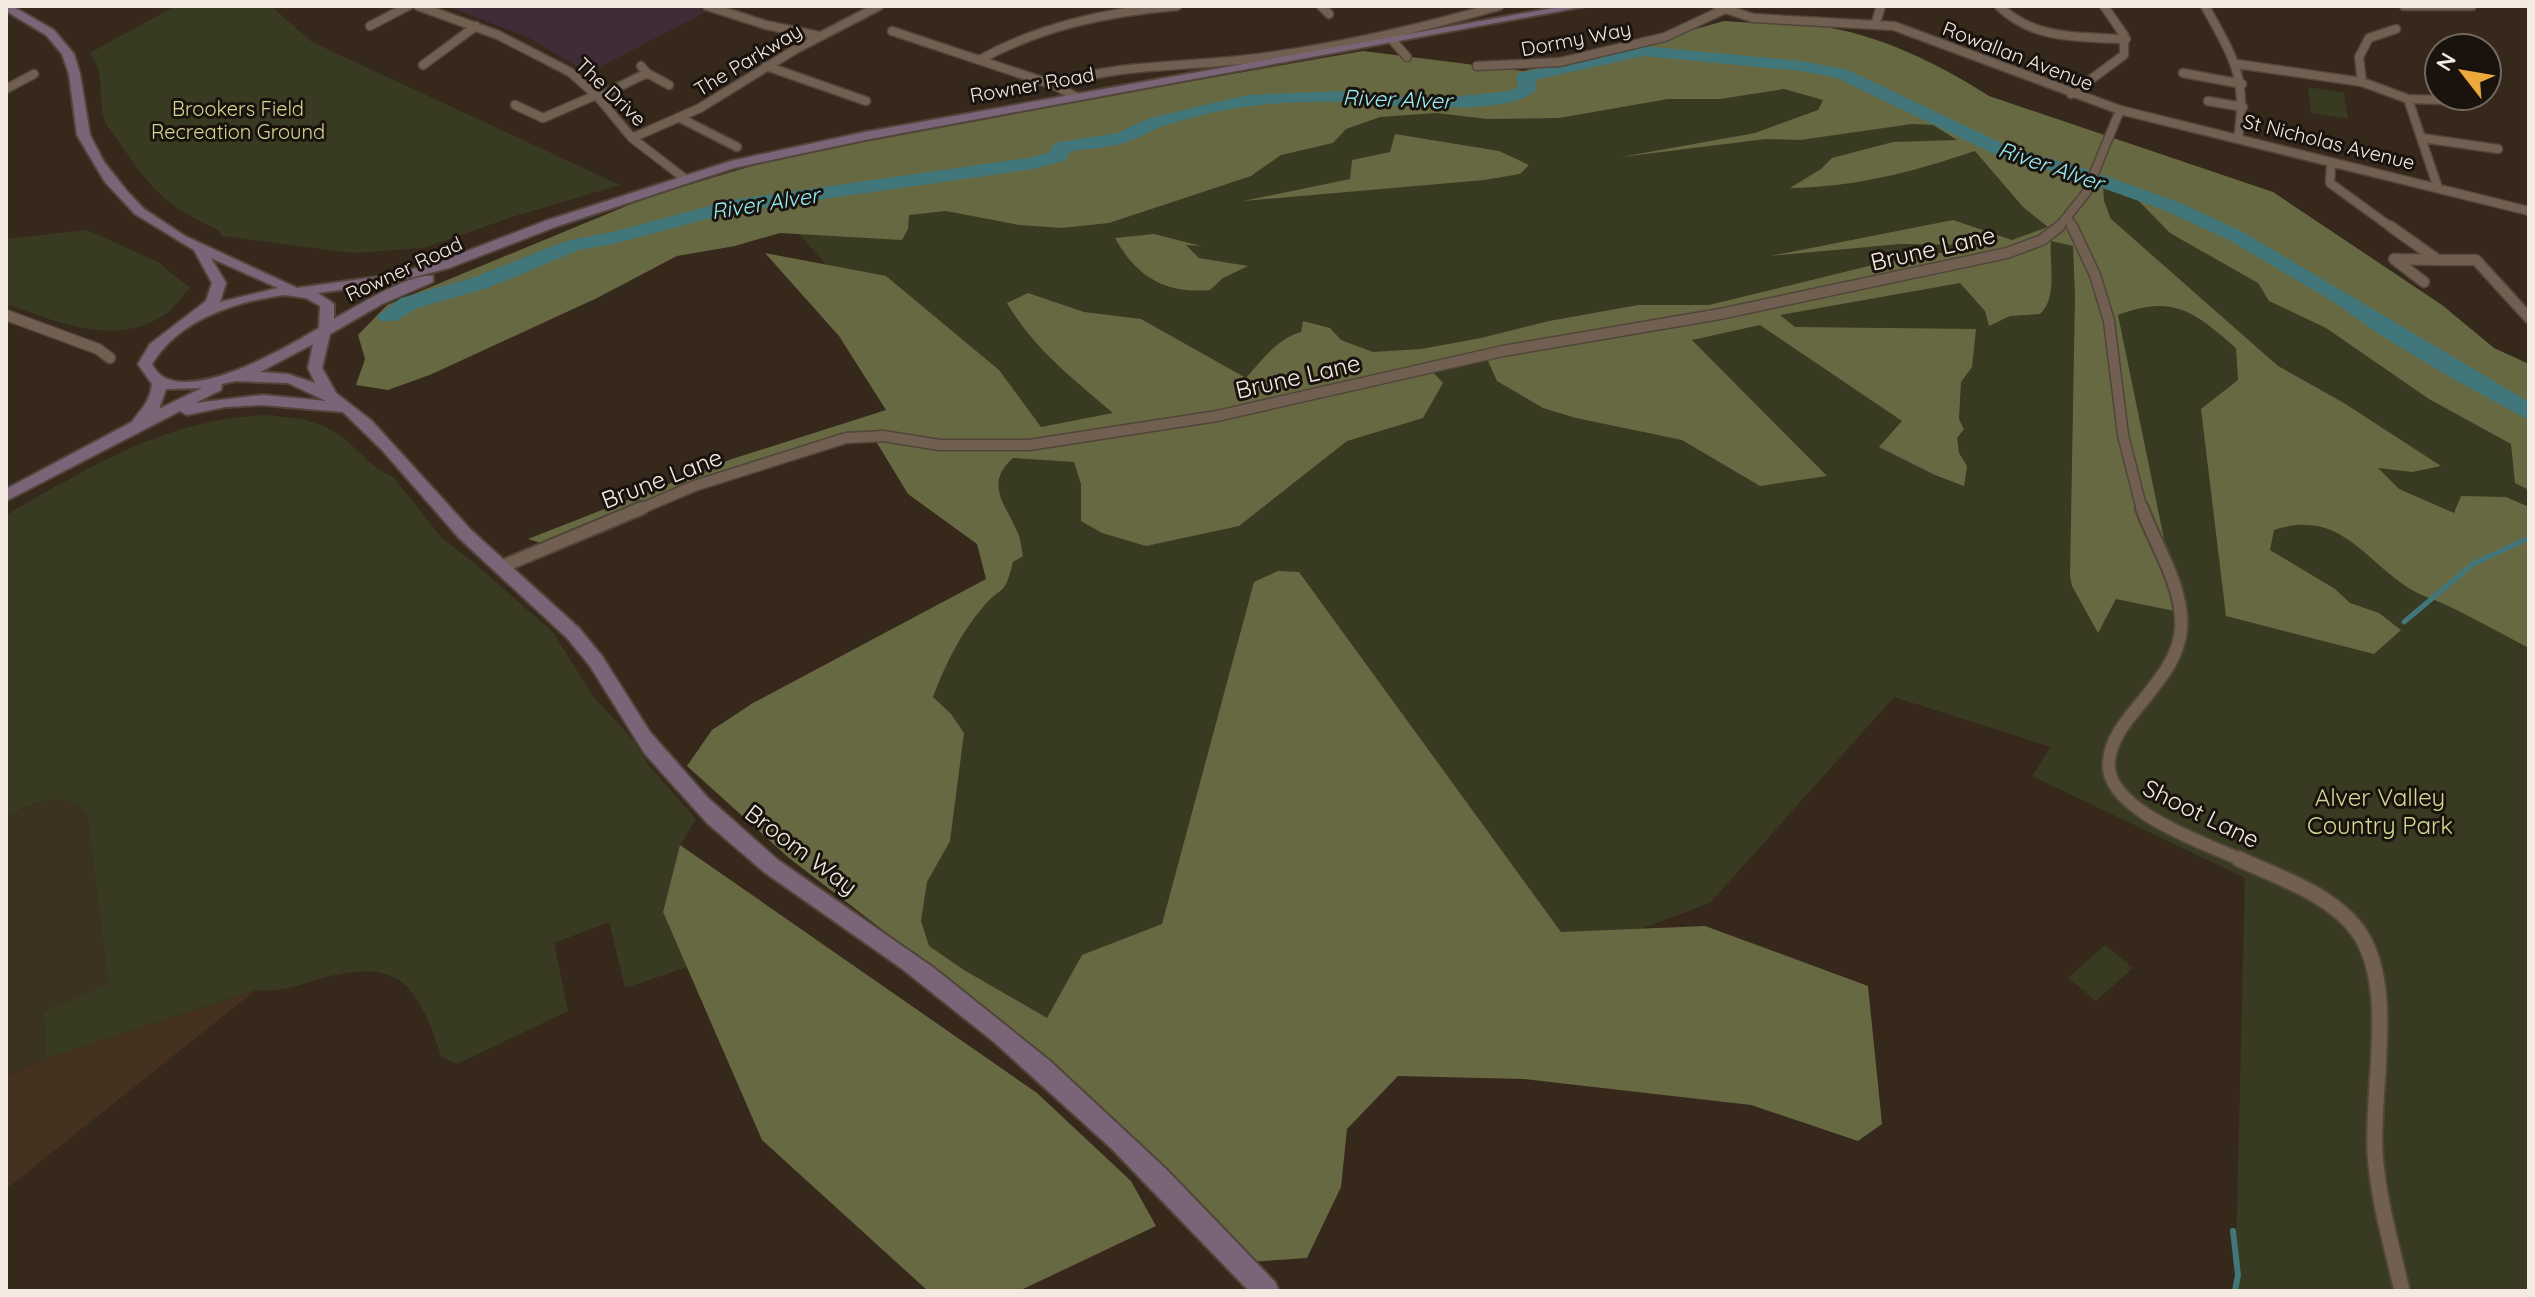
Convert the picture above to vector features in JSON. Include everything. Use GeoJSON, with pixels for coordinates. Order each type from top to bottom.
{"type":"FeatureCollection","features":[{"type":"Feature","properties":{"kind":"main road","name":"Rowner Road"},"geometry":{"type":"LineString","coordinates":[[234,378],[282,358],[366,307],[500,245],[550,224],[684,178],[865,136],[1582,6]]}},
{"type":"Feature","properties":{"kind":"main road"},"geometry":{"type":"LineString","coordinates":[[6,7],[59,41],[68,54],[76,72],[82,128],[91,150],[122,195],[152,221],[200,251],[320,297],[327,304],[315,368],[329,395]]}},
{"type":"Feature","properties":{"kind":"main road","name":"Rowner Road"},"geometry":{"type":"LineString","coordinates":[[194,319],[262,293],[391,279],[500,245]]}},
{"type":"Feature","properties":{"kind":"main road"},"geometry":{"type":"LineString","coordinates":[[200,251],[219,283],[212,303],[148,353],[145,364],[149,375],[159,384],[184,385],[234,378]]}},
{"type":"Feature","properties":{"kind":"main road","name":"Broom Way"},"geometry":{"type":"LineString","coordinates":[[234,378],[285,377],[329,395],[346,409],[402,462],[460,529],[549,606],[590,652],[651,749],[697,799],[757,856],[962,1001],[1060,1082],[1151,1168],[1266,1291]]}},
{"type":"Feature","properties":{"kind":"main road"},"geometry":{"type":"LineString","coordinates":[[6,496],[74,457],[234,378]]}},
{"type":"Feature","properties":{"kind":"main road"},"geometry":{"type":"LineString","coordinates":[[135,428],[159,396],[159,384]]}},
{"type":"Feature","properties":{"kind":"main road"},"geometry":{"type":"LineString","coordinates":[[135,428],[171,414],[233,401],[292,400],[346,409]]}},
{"type":"Feature","properties":{"kind":"street"},"geometry":{"type":"LineString","coordinates":[[370,26],[408,6]]}},
{"type":"Feature","properties":{"kind":"street","name":"The Drive"},"geometry":{"type":"LineString","coordinates":[[418,6],[476,26],[549,59],[597,96],[632,138],[684,178]]}},
{"type":"Feature","properties":{"kind":"street"},"geometry":{"type":"LineString","coordinates":[[707,6],[766,25],[819,36]]}},
{"type":"Feature","properties":{"kind":"street","name":"The Parkway"},"geometry":{"type":"LineString","coordinates":[[632,138],[719,98],[766,66],[879,6]]}},
{"type":"Feature","properties":{"kind":"street"},"geometry":{"type":"LineString","coordinates":[[979,60],[1017,41],[1070,23],[1112,13],[1177,6]]}},
{"type":"Feature","properties":{"kind":"street"},"geometry":{"type":"LineString","coordinates":[[1321,6],[1329,14]]}},
{"type":"Feature","properties":{"kind":"street"},"geometry":{"type":"LineString","coordinates":[[1054,85],[1114,72],[1242,60],[1323,46],[1453,21],[1499,6]]}},
{"type":"Feature","properties":{"kind":"street"},"geometry":{"type":"LineString","coordinates":[[1876,22],[1881,6]]}},
{"type":"Feature","properties":{"kind":"street"},"geometry":{"type":"LineString","coordinates":[[1999,6],[2006,15],[2023,25],[2047,32],[2126,39]]}},
{"type":"Feature","properties":{"kind":"street"},"geometry":{"type":"LineString","coordinates":[[2071,94],[2119,61],[2127,48],[2123,28],[2104,6]]}},
{"type":"Feature","properties":{"kind":"street"},"geometry":{"type":"LineString","coordinates":[[2205,6],[2237,64],[2243,107],[2238,138]]}},
{"type":"Feature","properties":{"kind":"street"},"geometry":{"type":"LineString","coordinates":[[2404,6],[2472,6]]}},
{"type":"Feature","properties":{"kind":"street","name":"Rowallan Avenue"},"geometry":{"type":"LineString","coordinates":[[1720,8],[1764,18],[1876,22],[1933,40],[2120,110]]}},
{"type":"Feature","properties":{"kind":"street","name":"Dormy Way"},"geometry":{"type":"LineString","coordinates":[[1477,66],[1515,67],[1560,62],[1665,37],[1720,8]]}},
{"type":"Feature","properties":{"kind":"street"},"geometry":{"type":"LineString","coordinates":[[423,65],[476,26]]}},
{"type":"Feature","properties":{"kind":"street"},"geometry":{"type":"LineString","coordinates":[[2362,82],[2359,57],[2369,38],[2396,29]]}},
{"type":"Feature","properties":{"kind":"street"},"geometry":{"type":"LineString","coordinates":[[892,31],[1054,85],[1076,97]]}},
{"type":"Feature","properties":{"kind":"street"},"geometry":{"type":"LineString","coordinates":[[1393,41],[1407,57]]}},
{"type":"Feature","properties":{"kind":"street"},"geometry":{"type":"LineString","coordinates":[[2237,64],[2362,82],[2408,99],[2423,99]]}},
{"type":"Feature","properties":{"kind":"street"},"geometry":{"type":"LineString","coordinates":[[766,66],[866,101]]}},
{"type":"Feature","properties":{"kind":"street"},"geometry":{"type":"LineString","coordinates":[[515,105],[543,118],[597,96],[644,70],[669,85]]}},
{"type":"Feature","properties":{"kind":"street"},"geometry":{"type":"LineString","coordinates":[[2183,73],[2242,84]]}},
{"type":"Feature","properties":{"kind":"street"},"geometry":{"type":"LineString","coordinates":[[6,89],[34,74]]}},
{"type":"Feature","properties":{"kind":"street"},"geometry":{"type":"LineString","coordinates":[[838,102],[848,95]]}},
{"type":"Feature","properties":{"kind":"street"},"geometry":{"type":"LineString","coordinates":[[2408,99],[2438,188]]}},
{"type":"Feature","properties":{"kind":"street"},"geometry":{"type":"LineString","coordinates":[[2208,101],[2243,107]]}},
{"type":"Feature","properties":{"kind":"street","name":"St Nicholas Avenue"},"geometry":{"type":"LineString","coordinates":[[2120,110],[2529,211]]}},
{"type":"Feature","properties":{"kind":"street","name":"Brune Lane"},"geometry":{"type":"LineString","coordinates":[[503,566],[694,486],[846,438],[883,436],[969,447],[1029,445],[1258,409],[1503,351],[1677,322],[1981,261],[2041,240],[2068,218],[2097,171],[2120,110]]}},
{"type":"Feature","properties":{"kind":"street"},"geometry":{"type":"LineString","coordinates":[[680,118],[737,147]]}},
{"type":"Feature","properties":{"kind":"street"},"geometry":{"type":"LineString","coordinates":[[2422,138],[2498,149]]}},
{"type":"Feature","properties":{"kind":"street"},"geometry":{"type":"LineString","coordinates":[[2331,162],[2330,183],[2438,260]]}},
{"type":"Feature","properties":{"kind":"street","name":"Shoot Lane"},"geometry":{"type":"LineString","coordinates":[[2068,218],[2089,257],[2108,315],[2113,340],[2116,396],[2135,485],[2181,616],[2177,651],[2118,733],[2110,748],[2108,778],[2136,810],[2316,895],[2336,909],[2363,938],[2373,967],[2378,1010],[2375,1156],[2402,1291]]}},
{"type":"Feature","properties":{"kind":"street"},"geometry":{"type":"LineString","coordinates":[[2424,282],[2394,259],[2476,260],[2529,318]]}},
{"type":"Feature","properties":{"kind":"street"},"geometry":{"type":"LineString","coordinates":[[6,315],[98,349],[110,358]]}},
{"type":"Feature","properties":{"kind":"street"},"geometry":{"type":"LineString","coordinates":[[98,349],[111,340]]}},
{"type":"Feature","properties":{"kind":"shaded area"},"geometry":{"type":"Polygon","coordinates":[[[447,6],[693,6],[708,11],[588,73],[529,38],[447,6]]]}},
{"type":"Feature","properties":{"kind":"shaded area"},"geometry":{"type":"Polygon","coordinates":[[[55,796],[77,802],[87,813],[108,985],[45,1012],[46,1059],[6,1078],[6,816],[55,796]]]}},
{"type":"Feature","properties":{"kind":"shaded area"},"geometry":{"type":"Polygon","coordinates":[[[256,990],[6,1189],[6,1078],[46,1059],[256,990]]]}},
{"type":"Feature","properties":{"kind":"green space","name":"Brookers Field Recreation Ground"},"geometry":{"type":"Polygon","coordinates":[[[175,6],[271,6],[312,42],[620,185],[512,217],[424,248],[353,253],[222,236],[218,230],[162,196],[109,129],[104,119],[98,70],[90,53],[175,6]]]}},
{"type":"Feature","properties":{"kind":"green space"},"geometry":{"type":"Polygon","coordinates":[[[1724,21],[1805,25],[1862,35],[1928,62],[1989,96],[2273,192],[2442,305],[2494,348],[2529,364],[2529,490],[2515,483],[2511,444],[2429,399],[2326,328],[2269,301],[2258,283],[2170,233],[2125,187],[2103,185],[2104,201],[2111,219],[2278,366],[2344,403],[2441,466],[2412,472],[2378,468],[2399,489],[2454,513],[2461,496],[2506,497],[2529,507],[2529,648],[2411,590],[2347,539],[2315,526],[2296,525],[2274,530],[2270,550],[2335,589],[2350,603],[2379,613],[2401,630],[2374,654],[2226,616],[2201,409],[2238,380],[2236,348],[2195,316],[2182,310],[2154,306],[2118,315],[2179,612],[2116,599],[2098,633],[2072,586],[2070,576],[2075,296],[2073,246],[2051,241],[2051,290],[2046,307],[2040,314],[2010,316],[1989,326],[1985,311],[1960,283],[1780,315],[1795,327],[1976,329],[1972,367],[1961,382],[1959,419],[1964,429],[1957,438],[1959,453],[1967,466],[1964,486],[1879,447],[1902,421],[1760,325],[1692,340],[1827,476],[1760,486],[1682,440],[1543,408],[1497,381],[1483,350],[1429,368],[1443,383],[1423,418],[1347,441],[1239,526],[1146,546],[1102,533],[1081,521],[1081,484],[1074,462],[1013,458],[1004,467],[998,485],[1018,534],[1023,556],[1013,562],[1005,586],[967,628],[933,697],[951,714],[964,733],[950,841],[927,882],[921,921],[929,946],[1047,1018],[1082,955],[1162,924],[1254,582],[1278,571],[1299,572],[1561,932],[1705,926],[1868,986],[1882,1124],[1858,1141],[1751,1105],[1524,1079],[1398,1076],[1347,1129],[1341,1187],[1307,1258],[1249,1262],[1167,1179],[918,957],[789,858],[687,766],[712,730],[753,703],[986,579],[977,544],[908,494],[877,443],[860,439],[706,488],[560,549],[528,539],[732,459],[886,410],[839,336],[765,253],[886,276],[999,370],[1041,427],[1113,413],[1055,362],[1018,320],[1007,303],[1028,293],[1084,312],[1141,319],[1246,378],[1277,345],[1301,332],[1303,321],[1330,328],[1341,340],[1373,352],[1421,349],[1638,305],[1709,305],[1881,263],[1988,245],[1900,244],[1770,256],[1953,220],[2012,240],[2048,227],[2023,207],[1975,151],[1884,177],[1838,185],[1790,188],[1821,169],[1832,158],[1893,142],[1957,140],[1933,125],[1912,124],[1800,140],[1766,139],[1621,157],[1755,133],[1818,110],[1823,100],[1784,89],[1720,99],[1668,99],[1559,118],[1487,119],[1437,113],[1380,117],[1346,129],[1333,143],[1281,155],[1251,176],[1109,223],[1062,228],[1019,225],[946,211],[909,215],[908,229],[902,240],[780,233],[735,246],[677,256],[597,298],[432,374],[388,390],[356,385],[365,359],[358,335],[387,305],[648,197],[815,147],[1363,51],[1523,71],[1624,49],[1724,21]]]}},
{"type":"Feature","properties":{"kind":"green space","name":"Alver Valley Country Park"},"geometry":{"type":"Polygon","coordinates":[[[1796,50],[2211,184],[2529,399],[2529,1291],[2235,1291],[2245,878],[2032,776],[2051,747],[1894,697],[1710,903],[1192,1097],[952,971],[717,729],[993,581],[950,407],[768,198],[1796,50]]]}},
{"type":"Feature","properties":{"kind":"green space"},"geometry":{"type":"Polygon","coordinates":[[[2308,87],[2344,93],[2348,119],[2311,113],[2308,87]]]}},
{"type":"Feature","properties":{"kind":"green space"},"geometry":{"type":"Polygon","coordinates":[[[1395,134],[1499,151],[1529,165],[1520,174],[1484,180],[1243,201],[1350,179],[1352,160],[1390,152],[1395,134]]]}},
{"type":"Feature","properties":{"kind":"green space"},"geometry":{"type":"Polygon","coordinates":[[[87,230],[158,262],[190,288],[164,315],[145,325],[125,330],[105,331],[65,324],[6,304],[6,239],[87,230]]]}},
{"type":"Feature","properties":{"kind":"green space"},"geometry":{"type":"Polygon","coordinates":[[[1154,234],[1201,246],[1186,245],[1199,258],[1248,266],[1223,278],[1210,290],[1179,289],[1165,285],[1153,280],[1132,263],[1115,238],[1154,234]]]}},
{"type":"Feature","properties":{"kind":"green space"},"geometry":{"type":"Polygon","coordinates":[[[264,415],[302,419],[324,426],[344,438],[375,467],[394,478],[443,539],[553,632],[593,696],[634,741],[650,767],[696,819],[680,845],[663,912],[687,967],[625,988],[609,922],[554,943],[568,1011],[457,1064],[441,1056],[413,993],[400,981],[367,971],[344,973],[278,990],[255,990],[46,1059],[44,1012],[108,984],[87,813],[68,800],[58,799],[38,803],[6,816],[6,515],[98,464],[161,436],[193,426],[264,415]]]}},
{"type":"Feature","properties":{"kind":"green space"},"geometry":{"type":"Polygon","coordinates":[[[680,845],[1037,1093],[1131,1181],[1156,1226],[1019,1291],[928,1291],[762,1140],[663,912],[680,845]]]}},
{"type":"Feature","properties":{"kind":"green space"},"geometry":{"type":"Polygon","coordinates":[[[2105,945],[2133,968],[2096,1001],[2068,978],[2105,945]]]}},
{"type":"Feature","properties":{"kind":"waterway","name":"River Alver"},"geometry":{"type":"LineString","coordinates":[[388,316],[409,303],[480,283],[573,245],[613,238],[732,206],[1034,163],[1059,156],[1061,147],[1121,138],[1157,122],[1248,100],[1338,96],[1433,104],[1514,96],[1528,89],[1525,77],[1643,51],[1802,66],[1842,74],[2005,152],[2073,171],[2171,206],[2236,236],[2529,412]]}},
{"type":"Feature","properties":{"kind":"waterway"},"geometry":{"type":"LineString","coordinates":[[2404,622],[2473,564],[2529,538]]}},
{"type":"Feature","properties":{"kind":"waterway"},"geometry":{"type":"LineString","coordinates":[[2233,1231],[2238,1275],[2235,1291]]}}]}
